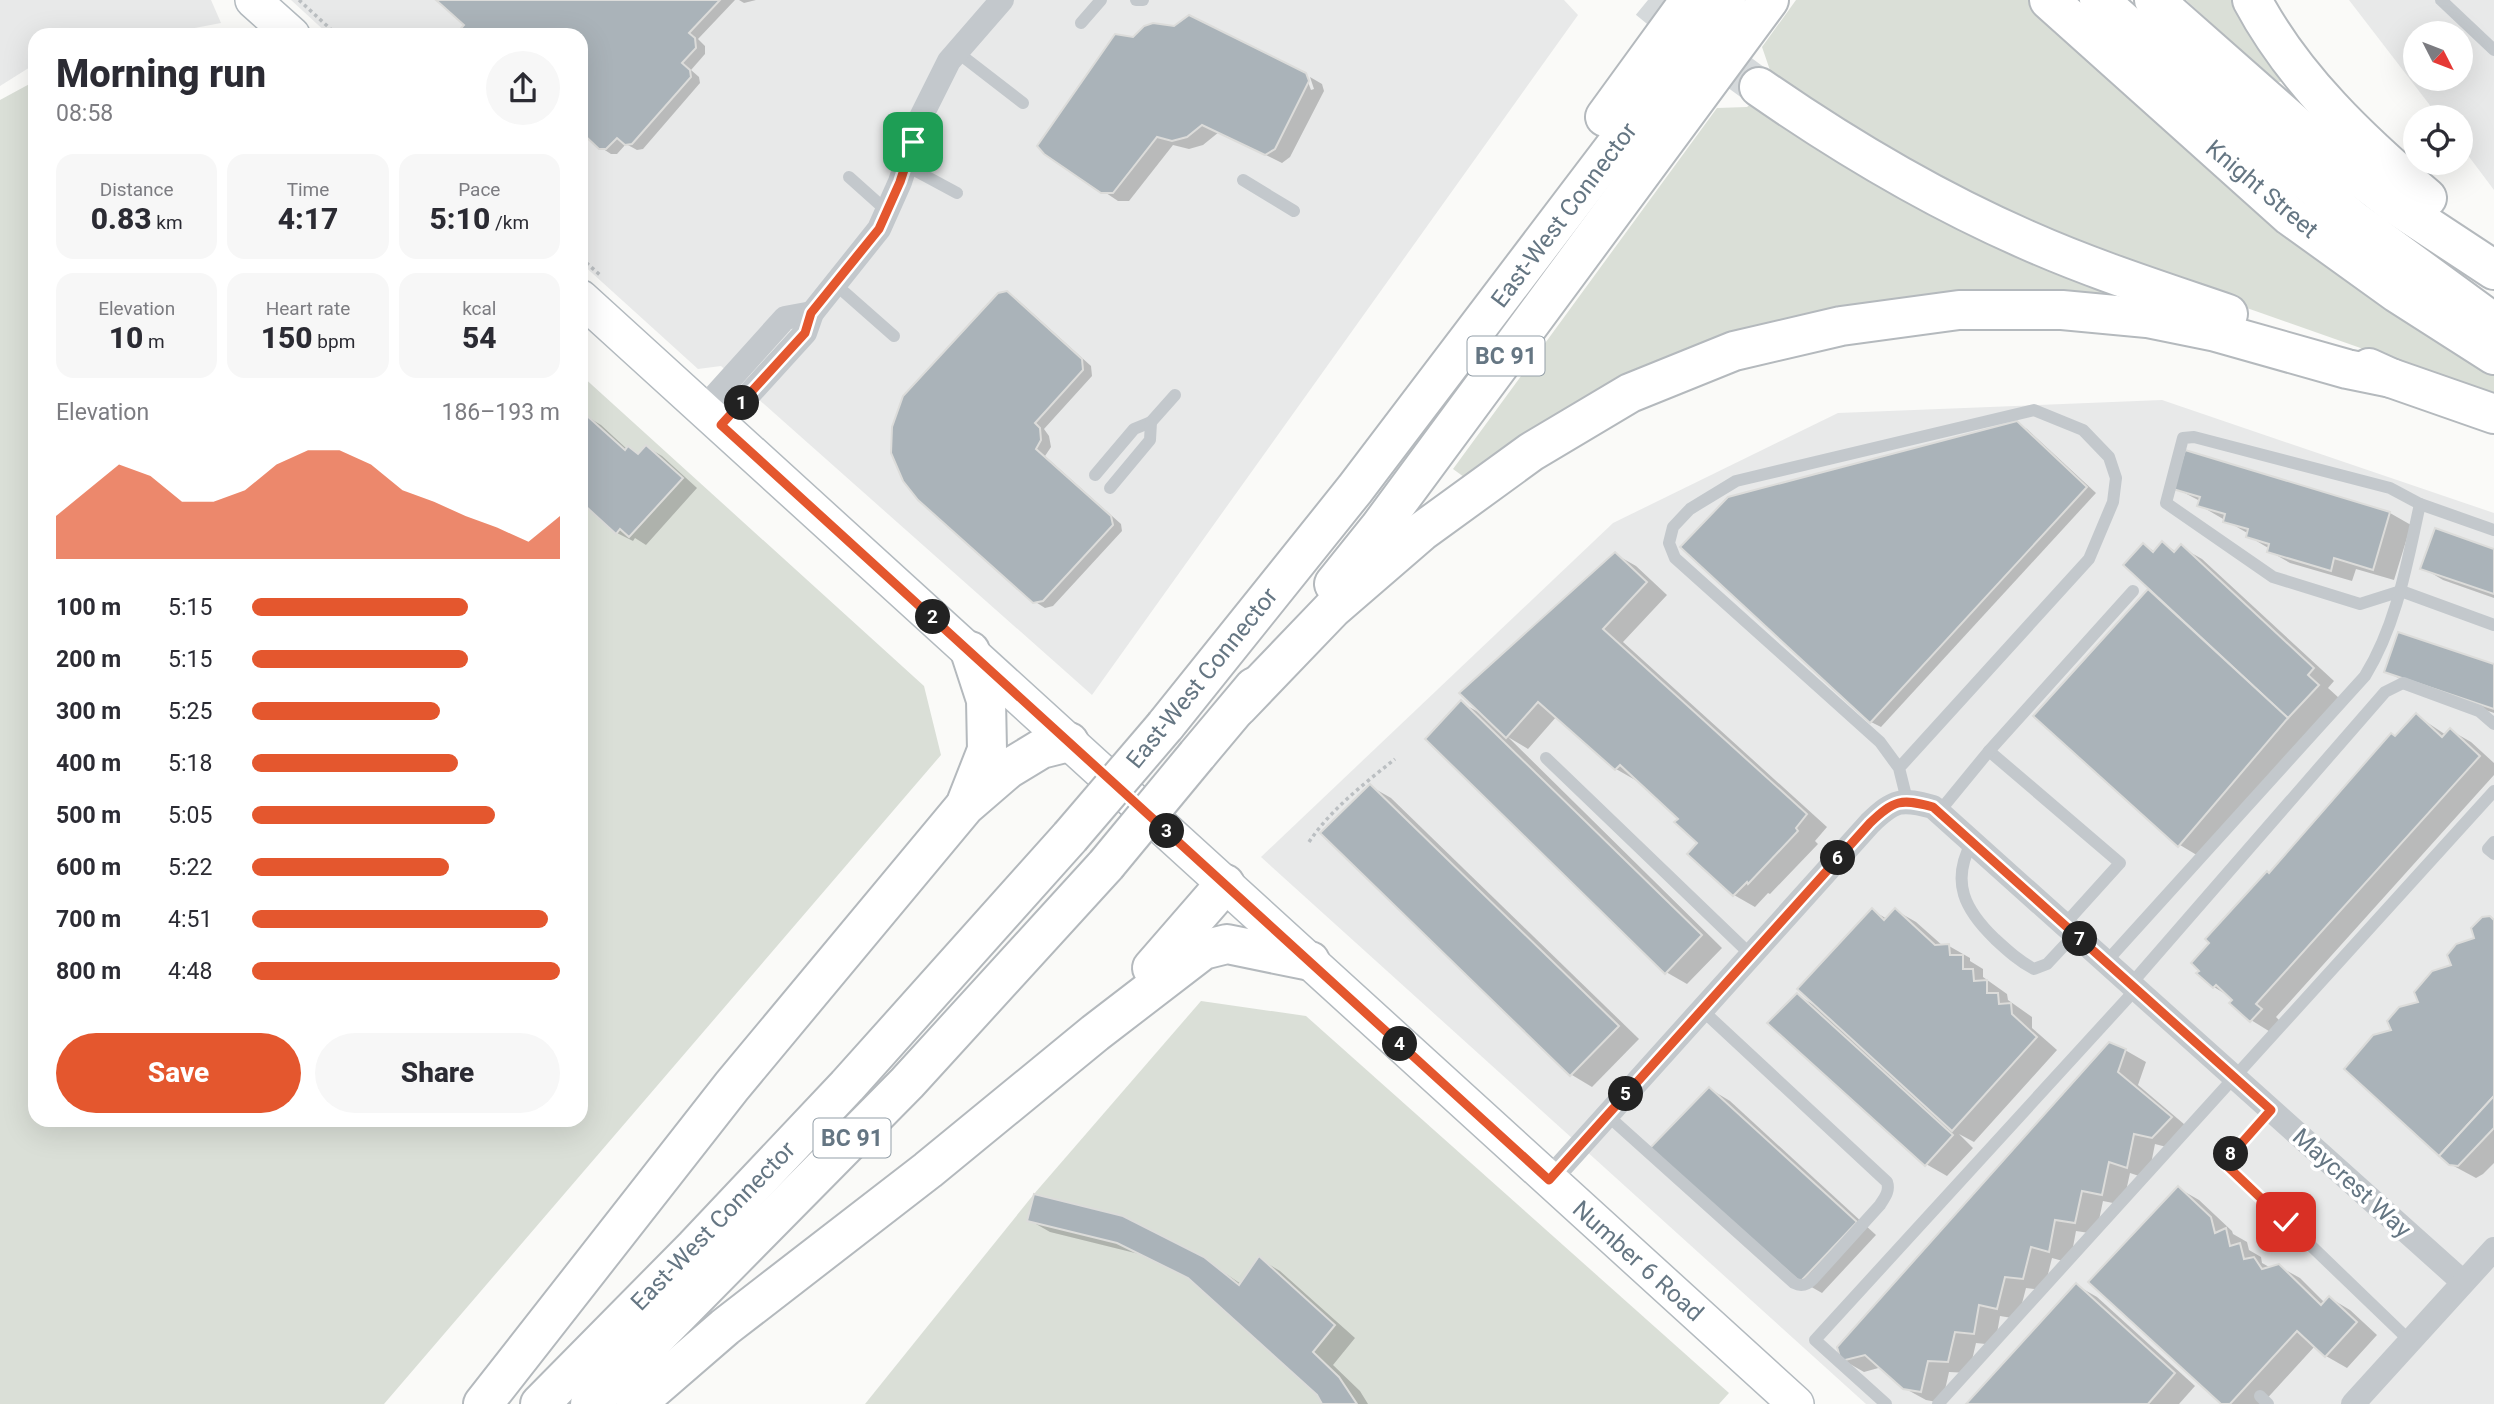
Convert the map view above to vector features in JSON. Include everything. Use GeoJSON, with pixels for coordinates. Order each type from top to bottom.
{"type":"FeatureCollection","features":[{"type":"Feature","properties":{"kind":"highway"},"geometry":{"type":"LineString","coordinates":[[1354,489],[1458,321],[1690,0]]}},
{"type":"Feature","properties":{"kind":"highway","name":"East-West Connector"},"geometry":{"type":"LineString","coordinates":[[540,1404],[695,1247],[837,1096],[1070,837],[1165,726],[1354,489],[1726,0]]}},
{"type":"Feature","properties":{"kind":"highway","name":"East-West Connector"},"geometry":{"type":"LineString","coordinates":[[590,1404],[907,1083],[1106,865],[1238,707],[1379,528],[1769,0]]}},
{"type":"Feature","properties":{"kind":"highway","name":"Knight Street"},"geometry":{"type":"LineString","coordinates":[[2049,0],[2290,216],[2396,293],[2494,355]]}},
{"type":"Feature","properties":{"kind":"highway","name":"Knight Street"},"geometry":{"type":"LineString","coordinates":[[2099,0],[2211,100],[2352,219],[2494,323]]}},
{"type":"Feature","properties":{"kind":"highway"},"geometry":{"type":"LineString","coordinates":[[2154,0],[2316,143],[2397,206],[2494,270]]}},
{"type":"Feature","properties":{"kind":"highway"},"geometry":{"type":"LineString","coordinates":[[2252,0],[2298,69],[2330,108],[2375,153],[2494,253]]}},
{"type":"Feature","properties":{"kind":"highway"},"geometry":{"type":"LineString","coordinates":[[1759,87],[1808,121],[1922,189],[2029,241],[2340,355],[2391,378],[2494,414]]}},
{"type":"Feature","properties":{"kind":"highway"},"geometry":{"type":"LineString","coordinates":[[1238,707],[1333,608],[1421,532],[1531,452],[1630,393],[1734,351],[1841,326],[1959,310],[2062,310],[2147,318],[2391,378]]}},
{"type":"Feature","properties":{"kind":"highway"},"geometry":{"type":"LineString","coordinates":[[965,806],[987,750],[986,700],[970,651]]}},
{"type":"Feature","properties":{"kind":"highway"},"geometry":{"type":"LineString","coordinates":[[483,1404],[732,1086],[965,806],[1008,769],[1041,749],[1069,742]]}},
{"type":"Feature","properties":{"kind":"highway"},"geometry":{"type":"LineString","coordinates":[[1095,1033],[1225,884]]}},
{"type":"Feature","properties":{"kind":"highway"},"geometry":{"type":"LineString","coordinates":[[636,1404],[725,1327],[928,1170],[1095,1033],[1203,950],[1227,944],[1310,961]]}},
{"type":"Feature","properties":{"kind":"main road"},"geometry":{"type":"LineString","coordinates":[[253,0],[284,28]]}},
{"type":"Feature","properties":{"kind":"main road","name":"Number 6 Road"},"geometry":{"type":"LineString","coordinates":[[588,304],[1796,1404]]}},
{"type":"Feature","properties":{"kind":"street"},"geometry":{"type":"LineString","coordinates":[[712,417],[785,318],[811,313],[879,229],[936,86],[949,61],[1002,0]]}},
{"type":"Feature","properties":{"kind":"street"},"geometry":{"type":"LineString","coordinates":[[1549,1180],[1870,823],[1883,810],[1907,800]]}},
{"type":"Feature","properties":{"kind":"street","name":"Maycrest Way"},"geometry":{"type":"LineString","coordinates":[[1907,800],[1933,807],[1939,812],[2463,1282]]}},
{"type":"Feature","properties":{"kind":"street"},"geometry":{"type":"LineString","coordinates":[[2353,1404],[2494,1249]]}},
{"type":"Feature","properties":{"kind":"lane"},"geometry":{"type":"LineString","coordinates":[[1081,23],[1101,0]]}},
{"type":"Feature","properties":{"kind":"lane"},"geometry":{"type":"LineString","coordinates":[[1136,0],[1143,0]]}},
{"type":"Feature","properties":{"kind":"lane"},"geometry":{"type":"LineString","coordinates":[[2441,0],[2494,50]]}},
{"type":"Feature","properties":{"kind":"lane"},"geometry":{"type":"LineString","coordinates":[[957,52],[1023,103]]}},
{"type":"Feature","properties":{"kind":"lane"},"geometry":{"type":"LineString","coordinates":[[893,124],[909,154],[957,193]]}},
{"type":"Feature","properties":{"kind":"lane"},"geometry":{"type":"LineString","coordinates":[[849,177],[887,211]]}},
{"type":"Feature","properties":{"kind":"lane"},"geometry":{"type":"LineString","coordinates":[[1243,180],[1294,211]]}},
{"type":"Feature","properties":{"kind":"lane"},"geometry":{"type":"LineString","coordinates":[[835,284],[894,336]]}},
{"type":"Feature","properties":{"kind":"lane"},"geometry":{"type":"LineString","coordinates":[[1095,475],[1134,429],[1151,422],[1175,395]]}},
{"type":"Feature","properties":{"kind":"lane"},"geometry":{"type":"LineString","coordinates":[[1899,768],[2089,559],[2113,502],[2116,478],[2109,457],[2083,430],[2034,410],[2007,416],[1736,481],[1690,509],[1673,527],[1669,543],[1675,558],[1880,742],[1899,768],[1907,800]]}},
{"type":"Feature","properties":{"kind":"lane"},"geometry":{"type":"LineString","coordinates":[[1110,488],[1150,440],[1151,422]]}},
{"type":"Feature","properties":{"kind":"lane"},"geometry":{"type":"LineString","coordinates":[[2494,530],[2420,504],[2390,488],[2194,437],[2183,439],[2165,503],[2273,577],[2360,604],[2401,592],[2494,625]]}},
{"type":"Feature","properties":{"kind":"lane"},"geometry":{"type":"LineString","coordinates":[[2106,962],[2365,676],[2377,656],[2401,592],[2420,504]]}},
{"type":"Feature","properties":{"kind":"lane"},"geometry":{"type":"LineString","coordinates":[[1939,812],[1989,751],[2133,591]]}},
{"type":"Feature","properties":{"kind":"lane"},"geometry":{"type":"LineString","coordinates":[[1886,1404],[1815,1340],[2134,987],[2385,691],[2403,683],[2479,711],[2494,724]]}},
{"type":"Feature","properties":{"kind":"lane"},"geometry":{"type":"LineString","coordinates":[[1972,842],[1966,853],[1961,876],[1966,905],[1978,922],[2018,961],[2034,969],[2047,964],[2069,929],[2120,863],[1989,751]]}},
{"type":"Feature","properties":{"kind":"lane"},"geometry":{"type":"LineString","coordinates":[[1546,758],[1750,954]]}},
{"type":"Feature","properties":{"kind":"lane"},"geometry":{"type":"LineString","coordinates":[[1938,1404],[2494,791]]}},
{"type":"Feature","properties":{"kind":"lane"},"geometry":{"type":"LineString","coordinates":[[2494,842],[2488,849],[2494,854]]}},
{"type":"Feature","properties":{"kind":"lane"},"geometry":{"type":"LineString","coordinates":[[1607,1115],[1794,1283],[1807,1284],[1814,1279],[1880,1205],[1889,1187],[1702,1010]]}},
{"type":"Feature","properties":{"kind":"lane"},"geometry":{"type":"LineString","coordinates":[[2271,1110],[2224,1163],[2410,1341]]}},
{"type":"Feature","properties":{"kind":"path"},"geometry":{"type":"LineString","coordinates":[[299,0],[329,28]]}},
{"type":"Feature","properties":{"kind":"path"},"geometry":{"type":"LineString","coordinates":[[1310,842],[1317,830],[1367,781],[1395,759]]}},
{"type":"Feature","properties":{"kind":"shaded area"},"geometry":{"type":"Polygon","coordinates":[[[0,0],[211,0],[221,23],[195,28],[28,28],[28,68],[0,86],[0,0]]]}},
{"type":"Feature","properties":{"kind":"shaded area"},"geometry":{"type":"Polygon","coordinates":[[[291,0],[1564,0],[1578,15],[1092,695],[721,366],[698,369],[588,269],[588,28],[321,28],[291,0]]]}},
{"type":"Feature","properties":{"kind":"shaded area"},"geometry":{"type":"Polygon","coordinates":[[[1796,0],[2032,0],[2454,350],[2494,374],[2494,395],[2176,283],[1927,177],[1772,76],[1762,47],[1796,0]]]}},
{"type":"Feature","properties":{"kind":"shaded area"},"geometry":{"type":"Polygon","coordinates":[[[2186,0],[2238,0],[2285,81],[2279,82],[2268,75],[2186,0]]]}},
{"type":"Feature","properties":{"kind":"shaded area"},"geometry":{"type":"Polygon","coordinates":[[[2349,0],[2494,0],[2494,190],[2473,162],[2473,105],[2430,105],[2419,91],[2473,91],[2473,21],[2403,21],[2403,70],[2349,0]]]}},
{"type":"Feature","properties":{"kind":"shaded area"},"geometry":{"type":"Polygon","coordinates":[[[28,85],[28,1127],[588,1127],[588,381],[924,686],[941,755],[384,1404],[0,1404],[0,100],[28,85]]]}},
{"type":"Feature","properties":{"kind":"shaded area"},"geometry":{"type":"Polygon","coordinates":[[[1755,100],[2133,296],[1903,299],[1476,473],[1464,477],[1453,469],[1717,108],[1747,107],[1755,100]]]}},
{"type":"Feature","properties":{"kind":"shaded area"},"geometry":{"type":"Polygon","coordinates":[[[2162,400],[2494,513],[2494,1404],[1866,1404],[1261,857],[1613,523],[1838,413],[2162,400]]]}},
{"type":"Feature","properties":{"kind":"shaded area"},"geometry":{"type":"Polygon","coordinates":[[[1201,1001],[1306,1016],[1729,1393],[1719,1404],[865,1404],[1034,1194],[1201,1001]]]}},
{"type":"Feature","properties":{"kind":"building"},"geometry":{"type":"Polygon","coordinates":[[[436,0],[720,0],[689,33],[695,38],[696,48],[682,63],[690,70],[691,77],[632,144],[625,145],[617,138],[606,149],[599,149],[588,139],[588,28],[461,28],[464,25],[436,0]]]}},
{"type":"Feature","properties":{"kind":"building"},"geometry":{"type":"Polygon","coordinates":[[[1189,15],[1306,73],[1309,81],[1275,149],[1265,155],[1202,125],[1187,137],[1172,141],[1157,137],[1113,193],[1101,193],[1044,154],[1037,146],[1115,34],[1133,37],[1144,26],[1153,23],[1174,26],[1189,15]]]}},
{"type":"Feature","properties":{"kind":"building"},"geometry":{"type":"Polygon","coordinates":[[[1007,291],[1082,359],[1083,370],[1035,423],[1040,428],[1041,440],[1036,449],[1111,516],[1113,525],[1043,601],[1033,603],[918,500],[903,481],[891,453],[892,427],[903,396],[998,293],[1007,291]]]}},
{"type":"Feature","properties":{"kind":"building"},"geometry":{"type":"Polygon","coordinates":[[[588,417],[625,450],[628,446],[638,454],[646,445],[683,478],[629,537],[620,529],[616,534],[588,508],[588,417]]]}},
{"type":"Feature","properties":{"kind":"building"},"geometry":{"type":"Polygon","coordinates":[[[2017,421],[2087,487],[1870,723],[1680,547],[1728,497],[2017,421]]]}},
{"type":"Feature","properties":{"kind":"building"},"geometry":{"type":"Polygon","coordinates":[[[2185,450],[2390,512],[2373,570],[2334,558],[2331,571],[2267,552],[2269,544],[2246,537],[2248,529],[2223,522],[2225,514],[2197,506],[2200,497],[2173,489],[2185,450]]]}},
{"type":"Feature","properties":{"kind":"building"},"geometry":{"type":"Polygon","coordinates":[[[2435,528],[2494,549],[2494,594],[2420,569],[2435,528]]]}},
{"type":"Feature","properties":{"kind":"building"},"geometry":{"type":"Polygon","coordinates":[[[2162,541],[2174,552],[2181,544],[2314,668],[2308,675],[2319,685],[2288,718],[2123,565],[2143,543],[2153,552],[2162,541]]]}},
{"type":"Feature","properties":{"kind":"building"},"geometry":{"type":"Polygon","coordinates":[[[1615,552],[1647,582],[1603,629],[1807,814],[1796,828],[1798,831],[1748,884],[1747,882],[1733,896],[1687,854],[1697,843],[1674,822],[1678,819],[1620,765],[1615,770],[1538,702],[1506,738],[1459,693],[1615,552]]]}},
{"type":"Feature","properties":{"kind":"building"},"geometry":{"type":"Polygon","coordinates":[[[2148,589],[2288,718],[2178,847],[2033,716],[2148,589]]]}},
{"type":"Feature","properties":{"kind":"building"},"geometry":{"type":"Polygon","coordinates":[[[2398,632],[2494,664],[2494,709],[2384,672],[2398,632]]]}},
{"type":"Feature","properties":{"kind":"building"},"geometry":{"type":"Polygon","coordinates":[[[1461,700],[1702,935],[1665,974],[1425,739],[1461,700]]]}},
{"type":"Feature","properties":{"kind":"building"},"geometry":{"type":"Polygon","coordinates":[[[2416,713],[2442,737],[2450,728],[2480,756],[2256,1004],[2262,1009],[2250,1022],[2229,1003],[2232,1000],[2216,985],[2213,988],[2196,973],[2199,971],[2191,963],[2209,943],[2205,939],[2267,871],[2269,873],[2391,733],[2395,736],[2416,713]]]}},
{"type":"Feature","properties":{"kind":"building"},"geometry":{"type":"Polygon","coordinates":[[[1370,784],[1619,1026],[1570,1076],[1320,833],[1370,784]]]}},
{"type":"Feature","properties":{"kind":"building"},"geometry":{"type":"Polygon","coordinates":[[[1872,908],[1884,920],[1895,908],[1935,945],[1949,944],[1950,955],[1963,955],[1963,969],[1973,969],[1974,981],[1987,980],[1987,993],[1998,993],[1999,1004],[2011,1003],[2012,1014],[2037,1037],[1952,1131],[1797,989],[1872,908]]]}},
{"type":"Feature","properties":{"kind":"building"},"geometry":{"type":"Polygon","coordinates":[[[2490,916],[2494,920],[2494,1096],[2439,1156],[2344,1069],[2373,1035],[2391,1030],[2387,1021],[2399,1007],[2418,1002],[2414,992],[2432,971],[2451,965],[2447,955],[2456,944],[2474,938],[2471,928],[2482,917],[2490,916]]]}},
{"type":"Feature","properties":{"kind":"building"},"geometry":{"type":"Polygon","coordinates":[[[1797,993],[1953,1135],[1925,1166],[1767,1023],[1797,993]]]}},
{"type":"Feature","properties":{"kind":"building"},"geometry":{"type":"Polygon","coordinates":[[[2109,1042],[2126,1049],[2118,1072],[2172,1117],[2152,1138],[2134,1134],[2127,1168],[2109,1162],[2102,1195],[2082,1191],[2075,1223],[2055,1220],[2049,1252],[2031,1247],[2023,1279],[2005,1277],[1997,1309],[1979,1305],[1974,1334],[1955,1332],[1948,1362],[1928,1361],[1921,1392],[1903,1389],[1865,1355],[1841,1361],[1837,1347],[2109,1042]]]}},
{"type":"Feature","properties":{"kind":"building"},"geometry":{"type":"Polygon","coordinates":[[[1709,1087],[1857,1222],[1800,1282],[1649,1149],[1709,1087]]]}},
{"type":"Feature","properties":{"kind":"building"},"geometry":{"type":"Polygon","coordinates":[[[2494,1096],[2494,1128],[2458,1166],[2449,1165],[2439,1156],[2494,1096]]]}},
{"type":"Feature","properties":{"kind":"building"},"geometry":{"type":"Polygon","coordinates":[[[2178,1186],[2211,1217],[2215,1233],[2226,1228],[2230,1246],[2240,1243],[2244,1259],[2254,1257],[2262,1269],[2279,1264],[2321,1305],[2329,1296],[2357,1322],[2325,1357],[2297,1331],[2230,1404],[2221,1404],[2088,1282],[2178,1186]]]}},
{"type":"Feature","properties":{"kind":"building"},"geometry":{"type":"Polygon","coordinates":[[[1034,1194],[1123,1216],[1204,1257],[1239,1285],[1259,1256],[1335,1325],[1313,1352],[1339,1377],[1357,1404],[1322,1404],[1317,1395],[1188,1278],[1117,1243],[1027,1221],[1034,1194]]]}},
{"type":"Feature","properties":{"kind":"building"},"geometry":{"type":"Polygon","coordinates":[[[2076,1283],[2175,1373],[2148,1404],[1966,1404],[2076,1283]]]}},
{"type":"Feature","properties":{"kind":"tunnel"},"geometry":{"type":"LineString","coordinates":[[1648,0],[1759,87]]}},
{"type":"Feature","properties":{"kind":"route"},"geometry":{"type":"LineString","coordinates":[[913,142],[900,182],[879,229],[811,313],[805,333],[721,425],[1549,1180],[1870,823],[1883,810],[1907,800],[1933,807],[2271,1110],[2224,1163],[2286,1222]]}}]}
